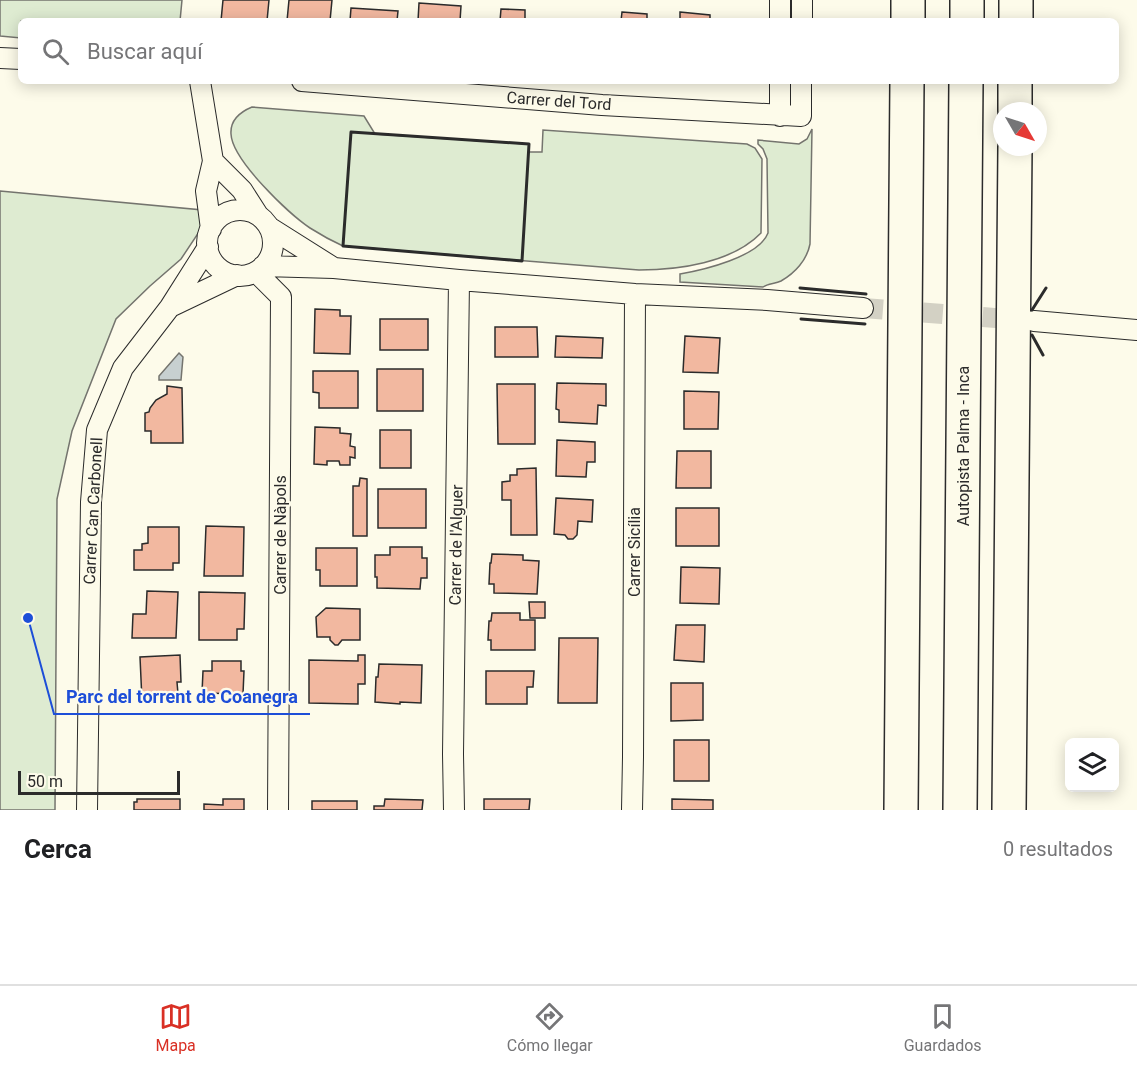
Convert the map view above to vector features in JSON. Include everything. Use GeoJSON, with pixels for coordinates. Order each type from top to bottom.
{"type":"FeatureCollection","features":[{"type":"Feature","properties":{"kind":"highway"},"geometry":{"type":"LineString","coordinates":[[908,0],[908,18]]}},
{"type":"Feature","properties":{"kind":"highway"},"geometry":{"type":"LineString","coordinates":[[967,0],[967,18]]}},
{"type":"Feature","properties":{"kind":"highway"},"geometry":{"type":"LineString","coordinates":[[1016,0],[1016,18]]}},
{"type":"Feature","properties":{"kind":"highway"},"geometry":{"type":"LineString","coordinates":[[901,810],[908,84]]}},
{"type":"Feature","properties":{"kind":"highway","name":"Autopista Palma - Inca"},"geometry":{"type":"LineString","coordinates":[[960,810],[966,84]]}},
{"type":"Feature","properties":{"kind":"highway"},"geometry":{"type":"LineString","coordinates":[[1015,84],[1015,102]]}},
{"type":"Feature","properties":{"kind":"highway"},"geometry":{"type":"LineString","coordinates":[[1010,810],[1015,156]]}},
{"type":"Feature","properties":{"kind":"street"},"geometry":{"type":"LineString","coordinates":[[780,0],[780,18]]}},
{"type":"Feature","properties":{"kind":"street"},"geometry":{"type":"LineString","coordinates":[[802,0],[802,18]]}},
{"type":"Feature","properties":{"kind":"street"},"geometry":{"type":"LineString","coordinates":[[0,58],[18,59]]}},
{"type":"Feature","properties":{"kind":"street"},"geometry":{"type":"LineString","coordinates":[[200,84],[213,161],[206,191],[210,255],[220,269],[252,271],[334,268],[635,294],[767,300],[863,308]]}},
{"type":"Feature","properties":{"kind":"street","name":"Carrer del Tord"},"geometry":{"type":"LineString","coordinates":[[340,84],[602,105],[780,116]]}},
{"type":"Feature","properties":{"kind":"street"},"geometry":{"type":"LineString","coordinates":[[780,84],[780,116],[801,116],[801,84]]}},
{"type":"Feature","properties":{"kind":"street"},"geometry":{"type":"LineString","coordinates":[[213,161],[242,190],[264,221],[273,243],[269,259],[252,271]]}},
{"type":"Feature","properties":{"kind":"street"},"geometry":{"type":"LineString","coordinates":[[170,307],[209,238],[216,221],[231,211],[250,211],[334,268]]}},
{"type":"Feature","properties":{"kind":"street","name":"Carrer Can Carbonell"},"geometry":{"type":"LineString","coordinates":[[87,810],[91,502],[97,430],[123,368],[170,307],[252,271]]}},
{"type":"Feature","properties":{"kind":"street","name":"Carrer de Nàpols"},"geometry":{"type":"LineString","coordinates":[[252,271],[281,297],[278,810]]}},
{"type":"Feature","properties":{"kind":"street","name":"Carrer de l'Alguer"},"geometry":{"type":"LineString","coordinates":[[454,810],[459,280]]}},
{"type":"Feature","properties":{"kind":"street","name":"Carrer Sicília"},"geometry":{"type":"LineString","coordinates":[[632,810],[635,294]]}},
{"type":"Feature","properties":{"kind":"street"},"geometry":{"type":"LineString","coordinates":[[1034,321],[1137,330]]}},
{"type":"Feature","properties":{"kind":"green space"},"geometry":{"type":"Polygon","coordinates":[[[0,0],[182,0],[180,18],[18,18],[18,38],[0,36],[0,0]]]}},
{"type":"Feature","properties":{"kind":"green space"},"geometry":{"type":"Polygon","coordinates":[[[252,107],[364,116],[375,134],[529,144],[529,152],[542,152],[543,130],[747,144],[755,148],[762,159],[761,233],[749,243],[720,258],[704,263],[654,270],[343,246],[310,228],[289,211],[263,186],[241,158],[234,145],[231,129],[237,117],[252,107]]]}},
{"type":"Feature","properties":{"kind":"green space"},"geometry":{"type":"Polygon","coordinates":[[[812,129],[810,244],[800,265],[781,281],[763,287],[680,282],[680,274],[729,261],[754,249],[763,241],[768,233],[767,159],[758,140],[799,144],[807,139],[812,129]]]}},
{"type":"Feature","properties":{"kind":"green space"},"geometry":{"type":"Polygon","coordinates":[[[0,191],[213,211],[181,259],[116,319],[72,431],[57,499],[55,810],[0,810],[0,191]]]}},
{"type":"Feature","properties":{"kind":"shaded area"},"geometry":{"type":"Polygon","coordinates":[[[179,353],[183,357],[181,380],[159,380],[159,376],[179,353]]]}},
{"type":"Feature","properties":{"kind":"building"},"geometry":{"type":"Polygon","coordinates":[[[223,0],[269,0],[267,18],[221,18],[223,0]]]}},
{"type":"Feature","properties":{"kind":"building"},"geometry":{"type":"Polygon","coordinates":[[[289,0],[332,0],[330,18],[287,18],[289,0]]]}},
{"type":"Feature","properties":{"kind":"building"},"geometry":{"type":"Polygon","coordinates":[[[419,3],[461,6],[460,18],[418,18],[419,3]]]}},
{"type":"Feature","properties":{"kind":"building"},"geometry":{"type":"Polygon","coordinates":[[[351,8],[398,11],[397,18],[350,18],[351,8]]]}},
{"type":"Feature","properties":{"kind":"building"},"geometry":{"type":"Polygon","coordinates":[[[501,9],[525,10],[525,18],[500,18],[501,9]]]}},
{"type":"Feature","properties":{"kind":"building"},"geometry":{"type":"Polygon","coordinates":[[[622,12],[647,14],[647,18],[621,18],[622,12]]]}},
{"type":"Feature","properties":{"kind":"building"},"geometry":{"type":"Polygon","coordinates":[[[680,12],[710,15],[710,18],[680,18],[680,12]]]}},
{"type":"Feature","properties":{"kind":"building"},"geometry":{"type":"Polygon","coordinates":[[[315,309],[340,310],[340,316],[351,316],[350,354],[314,353],[315,309]]]}},
{"type":"Feature","properties":{"kind":"building"},"geometry":{"type":"Polygon","coordinates":[[[380,319],[428,319],[428,350],[380,350],[380,319]]]}},
{"type":"Feature","properties":{"kind":"building"},"geometry":{"type":"Polygon","coordinates":[[[495,327],[537,327],[538,357],[495,357],[495,327]]]}},
{"type":"Feature","properties":{"kind":"building"},"geometry":{"type":"Polygon","coordinates":[[[556,336],[603,338],[602,358],[555,357],[556,336]]]}},
{"type":"Feature","properties":{"kind":"building"},"geometry":{"type":"Polygon","coordinates":[[[685,336],[720,338],[718,373],[683,372],[685,336]]]}},
{"type":"Feature","properties":{"kind":"building"},"geometry":{"type":"Polygon","coordinates":[[[377,369],[423,369],[423,411],[377,411],[377,369]]]}},
{"type":"Feature","properties":{"kind":"building"},"geometry":{"type":"Polygon","coordinates":[[[313,371],[358,371],[358,408],[319,408],[319,393],[313,392],[313,371]]]}},
{"type":"Feature","properties":{"kind":"building"},"geometry":{"type":"Polygon","coordinates":[[[557,383],[606,384],[606,406],[598,405],[597,424],[559,422],[559,410],[556,409],[557,383]]]}},
{"type":"Feature","properties":{"kind":"building"},"geometry":{"type":"Polygon","coordinates":[[[497,384],[535,384],[535,444],[498,444],[497,384]]]}},
{"type":"Feature","properties":{"kind":"building"},"geometry":{"type":"Polygon","coordinates":[[[167,386],[182,388],[183,443],[151,443],[151,431],[145,431],[145,413],[149,412],[156,400],[167,394],[167,386]]]}},
{"type":"Feature","properties":{"kind":"building"},"geometry":{"type":"Polygon","coordinates":[[[684,391],[719,392],[718,429],[684,429],[684,391]]]}},
{"type":"Feature","properties":{"kind":"building"},"geometry":{"type":"Polygon","coordinates":[[[315,427],[340,428],[340,433],[351,434],[350,446],[355,447],[355,458],[350,457],[350,465],[340,465],[339,461],[327,461],[327,465],[314,464],[315,427]]]}},
{"type":"Feature","properties":{"kind":"building"},"geometry":{"type":"Polygon","coordinates":[[[380,430],[411,430],[411,468],[380,468],[380,430]]]}},
{"type":"Feature","properties":{"kind":"building"},"geometry":{"type":"Polygon","coordinates":[[[557,440],[595,442],[595,462],[587,462],[586,477],[556,476],[557,440]]]}},
{"type":"Feature","properties":{"kind":"building"},"geometry":{"type":"Polygon","coordinates":[[[677,451],[711,451],[711,488],[676,488],[677,451]]]}},
{"type":"Feature","properties":{"kind":"building"},"geometry":{"type":"Polygon","coordinates":[[[536,468],[537,535],[511,535],[511,500],[502,500],[502,482],[510,481],[510,475],[517,475],[517,469],[536,468]]]}},
{"type":"Feature","properties":{"kind":"building"},"geometry":{"type":"Polygon","coordinates":[[[360,478],[367,479],[367,536],[353,536],[353,486],[359,486],[360,478]]]}},
{"type":"Feature","properties":{"kind":"building"},"geometry":{"type":"Polygon","coordinates":[[[378,489],[426,489],[426,528],[378,528],[378,489]]]}},
{"type":"Feature","properties":{"kind":"building"},"geometry":{"type":"Polygon","coordinates":[[[556,498],[593,500],[592,522],[578,521],[577,535],[573,539],[568,539],[565,535],[554,534],[556,498]]]}},
{"type":"Feature","properties":{"kind":"building"},"geometry":{"type":"Polygon","coordinates":[[[676,508],[719,508],[719,546],[676,546],[676,508]]]}},
{"type":"Feature","properties":{"kind":"building"},"geometry":{"type":"Polygon","coordinates":[[[206,526],[244,527],[243,576],[204,576],[206,526]]]}},
{"type":"Feature","properties":{"kind":"building"},"geometry":{"type":"Polygon","coordinates":[[[148,527],[179,527],[179,563],[173,563],[173,570],[134,570],[134,550],[142,550],[142,544],[148,543],[148,527]]]}},
{"type":"Feature","properties":{"kind":"building"},"geometry":{"type":"Polygon","coordinates":[[[390,547],[422,547],[422,558],[427,558],[427,578],[421,578],[420,589],[377,588],[375,555],[390,555],[390,547]]]}},
{"type":"Feature","properties":{"kind":"building"},"geometry":{"type":"Polygon","coordinates":[[[316,548],[357,548],[357,586],[320,586],[320,570],[316,570],[316,548]]]}},
{"type":"Feature","properties":{"kind":"building"},"geometry":{"type":"Polygon","coordinates":[[[492,554],[523,555],[523,560],[539,561],[537,594],[494,593],[494,584],[489,584],[492,554]]]}},
{"type":"Feature","properties":{"kind":"building"},"geometry":{"type":"Polygon","coordinates":[[[681,567],[720,568],[719,604],[680,603],[681,567]]]}},
{"type":"Feature","properties":{"kind":"building"},"geometry":{"type":"Polygon","coordinates":[[[147,591],[178,592],[176,638],[132,638],[133,614],[146,614],[147,591]]]}},
{"type":"Feature","properties":{"kind":"building"},"geometry":{"type":"Polygon","coordinates":[[[199,592],[245,593],[244,629],[237,629],[237,640],[199,640],[199,592]]]}},
{"type":"Feature","properties":{"kind":"building"},"geometry":{"type":"Polygon","coordinates":[[[529,602],[545,602],[545,618],[530,618],[529,602]]]}},
{"type":"Feature","properties":{"kind":"building"},"geometry":{"type":"Polygon","coordinates":[[[326,608],[360,609],[360,640],[342,640],[335,645],[330,637],[317,637],[316,617],[326,608]]]}},
{"type":"Feature","properties":{"kind":"building"},"geometry":{"type":"Polygon","coordinates":[[[492,613],[520,613],[520,620],[535,620],[535,650],[491,650],[491,640],[488,640],[492,613]]]}},
{"type":"Feature","properties":{"kind":"building"},"geometry":{"type":"Polygon","coordinates":[[[676,625],[705,625],[704,662],[674,660],[676,625]]]}},
{"type":"Feature","properties":{"kind":"building"},"geometry":{"type":"Polygon","coordinates":[[[559,638],[598,638],[597,703],[558,703],[559,638]]]}},
{"type":"Feature","properties":{"kind":"building"},"geometry":{"type":"Polygon","coordinates":[[[180,655],[181,682],[177,682],[178,694],[163,695],[163,700],[142,701],[140,657],[180,655]]]}},
{"type":"Feature","properties":{"kind":"building"},"geometry":{"type":"Polygon","coordinates":[[[358,655],[365,655],[365,684],[358,684],[358,704],[309,703],[309,660],[358,661],[358,655]]]}},
{"type":"Feature","properties":{"kind":"building"},"geometry":{"type":"Polygon","coordinates":[[[212,661],[241,661],[241,671],[244,671],[243,694],[202,693],[203,671],[212,671],[212,661]]]}},
{"type":"Feature","properties":{"kind":"building"},"geometry":{"type":"Polygon","coordinates":[[[379,664],[422,665],[421,703],[375,702],[379,664]]]}},
{"type":"Feature","properties":{"kind":"building"},"geometry":{"type":"Polygon","coordinates":[[[486,671],[534,671],[533,687],[527,687],[527,704],[486,704],[486,671]]]}},
{"type":"Feature","properties":{"kind":"building"},"geometry":{"type":"Polygon","coordinates":[[[671,683],[703,683],[703,720],[671,721],[671,683]]]}},
{"type":"Feature","properties":{"kind":"building"},"geometry":{"type":"Polygon","coordinates":[[[674,740],[709,740],[709,781],[674,781],[674,740]]]}},
{"type":"Feature","properties":{"kind":"building"},"geometry":{"type":"Polygon","coordinates":[[[137,799],[180,799],[180,810],[134,810],[134,802],[137,802],[137,799]]]}},
{"type":"Feature","properties":{"kind":"building"},"geometry":{"type":"Polygon","coordinates":[[[223,799],[244,799],[244,810],[204,810],[204,804],[223,805],[223,799]]]}},
{"type":"Feature","properties":{"kind":"building"},"geometry":{"type":"Polygon","coordinates":[[[385,799],[423,800],[422,810],[374,810],[374,806],[384,806],[385,799]]]}},
{"type":"Feature","properties":{"kind":"building"},"geometry":{"type":"Polygon","coordinates":[[[484,799],[530,799],[529,810],[484,810],[484,799]]]}},
{"type":"Feature","properties":{"kind":"building"},"geometry":{"type":"Polygon","coordinates":[[[672,799],[713,800],[713,810],[672,810],[672,799]]]}},
{"type":"Feature","properties":{"kind":"building"},"geometry":{"type":"Polygon","coordinates":[[[312,801],[357,801],[357,810],[312,810],[312,801]]]}},
{"type":"Feature","properties":{"kind":"tunnel"},"geometry":{"type":"LineString","coordinates":[[863,308],[1021,320]]}},
{"type":"Feature","properties":{"kind":"wall"},"geometry":{"type":"LineString","coordinates":[[351,132],[529,144],[522,261],[343,246],[351,132]]}},
{"type":"Feature","properties":{"kind":"wall"},"geometry":{"type":"LineString","coordinates":[[800,288],[866,294]]}},
{"type":"Feature","properties":{"kind":"wall"},"geometry":{"type":"LineString","coordinates":[[1032,310],[1046,288]]}},
{"type":"Feature","properties":{"kind":"wall"},"geometry":{"type":"LineString","coordinates":[[801,319],[865,324]]}},
{"type":"Feature","properties":{"kind":"wall"},"geometry":{"type":"LineString","coordinates":[[1032,335],[1043,355]]}},
{"type":"Feature","properties":{"kind":"place","name":"Parc del torrent de Coanegra"},"geometry":{"type":"Point","coordinates":[28,618]}}]}
